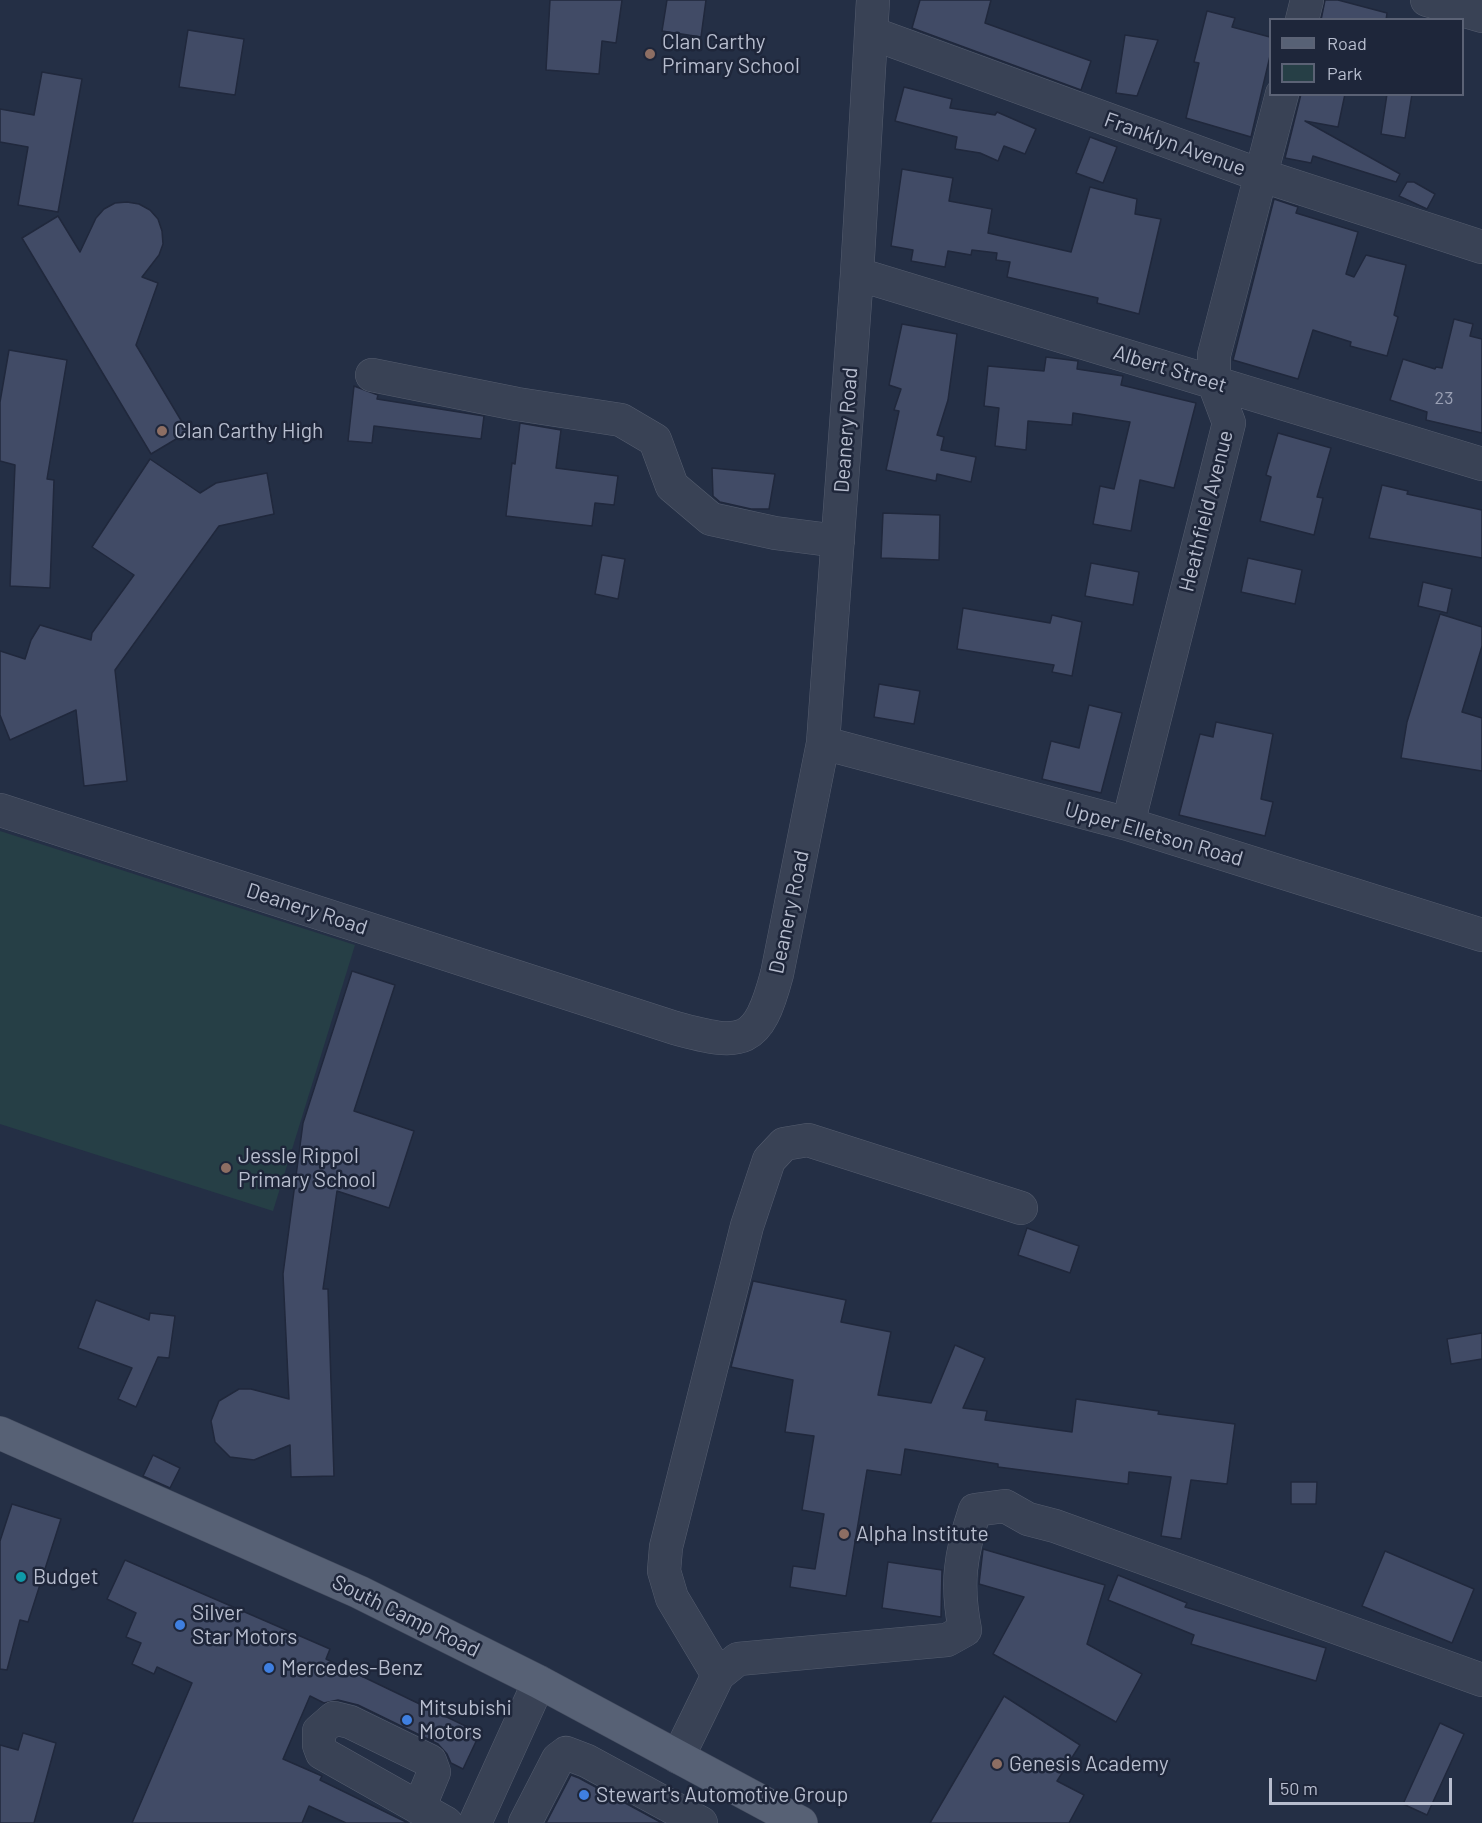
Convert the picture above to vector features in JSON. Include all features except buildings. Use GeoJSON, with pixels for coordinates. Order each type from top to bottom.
{"type":"FeatureCollection","features":[{"type":"Feature","properties":{"kind":"main road","name":"South Camp Road"},"geometry":{"type":"LineString","coordinates":[[0,1433],[359,1592],[539,1682],[801,1823]]}},
{"type":"Feature","properties":{"kind":"street","name":"Deanery Road"},"geometry":{"type":"LineString","coordinates":[[0,810],[710,1038],[729,1040],[746,1035],[758,1024],[767,1010],[777,974],[823,743],[857,274],[873,0]]}},
{"type":"Feature","properties":{"kind":"street"},"geometry":{"type":"LineString","coordinates":[[1302,18],[1307,0]]}},
{"type":"Feature","properties":{"kind":"street"},"geometry":{"type":"LineString","coordinates":[[1426,0],[1482,16]]}},
{"type":"Feature","properties":{"kind":"street","name":"Franklyn Avenue"},"geometry":{"type":"LineString","coordinates":[[871,33],[1260,175],[1482,247]]}},
{"type":"Feature","properties":{"kind":"street","name":"Heathfield Avenue"},"geometry":{"type":"LineString","coordinates":[[1128,824],[1229,423],[1214,383],[1214,355],[1281,96]]}},
{"type":"Feature","properties":{"kind":"street","name":"Albert Street"},"geometry":{"type":"LineString","coordinates":[[857,274],[1482,464]]}},
{"type":"Feature","properties":{"kind":"street"},"geometry":{"type":"LineString","coordinates":[[372,375],[518,404],[621,420],[655,440],[672,486],[711,519],[775,532],[838,541]]}},
{"type":"Feature","properties":{"kind":"street","name":"Upper Elletson Road"},"geometry":{"type":"LineString","coordinates":[[823,743],[1128,824],[1482,935]]}},
{"type":"Feature","properties":{"kind":"street"},"geometry":{"type":"LineString","coordinates":[[718,1675],[672,1598],[664,1571],[669,1538],[747,1226],[768,1160],[784,1144],[808,1140],[1021,1208]]}},
{"type":"Feature","properties":{"kind":"street"},"geometry":{"type":"LineString","coordinates":[[678,1757],[718,1675],[738,1659],[947,1640],[965,1630],[958,1597],[963,1546],[975,1510],[1005,1506],[1028,1519],[1078,1534],[1482,1680]]}},
{"type":"Feature","properties":{"kind":"street"},"geometry":{"type":"LineString","coordinates":[[475,1823],[539,1682]]}},
{"type":"Feature","properties":{"kind":"street"},"geometry":{"type":"LineString","coordinates":[[525,1823],[558,1759],[566,1753],[587,1761],[701,1823]]}},
{"type":"Feature","properties":{"kind":"green space"},"geometry":{"type":"Polygon","coordinates":[[[0,831],[355,945],[273,1211],[0,1124],[0,831]]]}},
{"type":"Feature","properties":{"kind":"place","name":"Clan Carthy Primary School"},"geometry":{"type":"Point","coordinates":[650,54]}},
{"type":"Feature","properties":{"kind":"place","name":"Clan Carthy High"},"geometry":{"type":"Point","coordinates":[162,431]}},
{"type":"Feature","properties":{"kind":"place","name":"Jessle Rippol Primary School"},"geometry":{"type":"Point","coordinates":[226,1168]}},
{"type":"Feature","properties":{"kind":"place","name":"Alpha Institute"},"geometry":{"type":"Point","coordinates":[844,1534]}},
{"type":"Feature","properties":{"kind":"place","name":"Budget"},"geometry":{"type":"Point","coordinates":[21,1577]}},
{"type":"Feature","properties":{"kind":"place","name":"Silver Star Motors"},"geometry":{"type":"Point","coordinates":[180,1625]}},
{"type":"Feature","properties":{"kind":"place","name":"Mercedes-Benz"},"geometry":{"type":"Point","coordinates":[269,1668]}},
{"type":"Feature","properties":{"kind":"place","name":"Mitsubishi Motors"},"geometry":{"type":"Point","coordinates":[407,1720]}},
{"type":"Feature","properties":{"kind":"place","name":"Genesis Academy"},"geometry":{"type":"Point","coordinates":[997,1764]}},
{"type":"Feature","properties":{"kind":"place","name":"Stewart's Automotive Group"},"geometry":{"type":"Point","coordinates":[584,1795]}}]}
